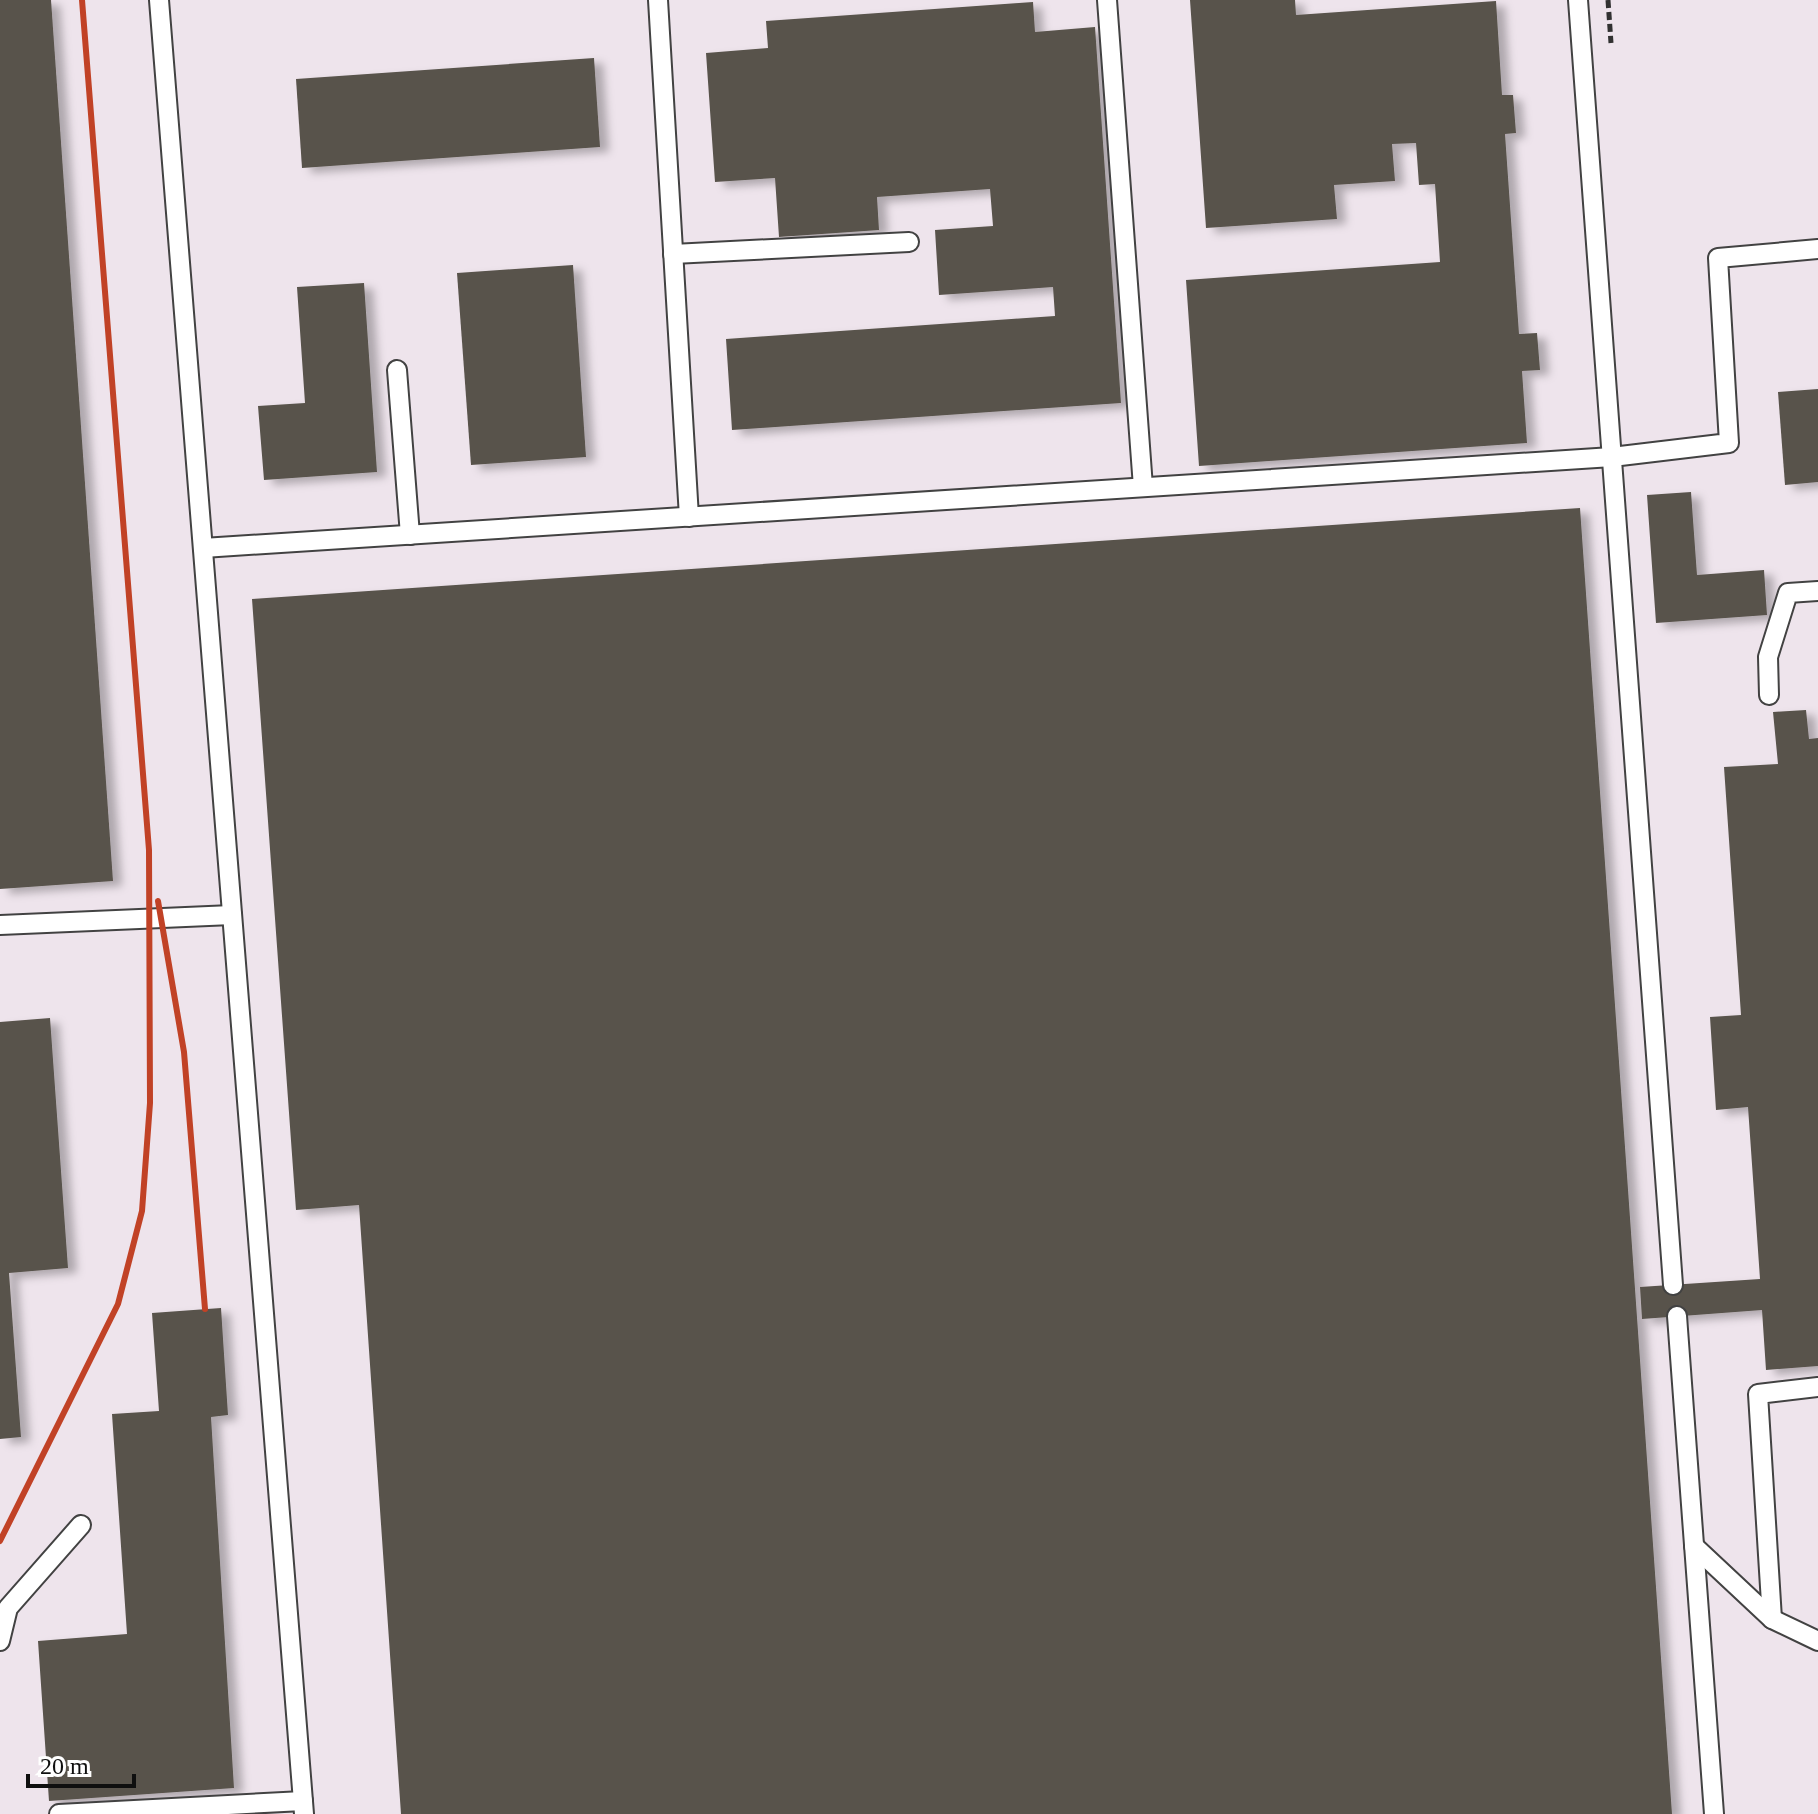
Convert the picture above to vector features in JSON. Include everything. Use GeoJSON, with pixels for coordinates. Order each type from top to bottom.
{"type":"FeatureCollection","features":[{"type":"Feature","properties":{"kind":"lane"},"geometry":{"type":"LineString","coordinates":[[59,1814],[304,1807],[159,0]]}},
{"type":"Feature","properties":{"kind":"lane"},"geometry":{"type":"LineString","coordinates":[[658,0],[689,517]]}},
{"type":"Feature","properties":{"kind":"lane"},"geometry":{"type":"LineString","coordinates":[[1107,0],[1143,487]]}},
{"type":"Feature","properties":{"kind":"lane"},"geometry":{"type":"LineString","coordinates":[[1578,0],[1673,1285]]}},
{"type":"Feature","properties":{"kind":"lane"},"geometry":{"type":"LineString","coordinates":[[673,254],[909,242]]}},
{"type":"Feature","properties":{"kind":"lane"},"geometry":{"type":"LineString","coordinates":[[203,548],[1612,457],[1729,443],[1718,258],[1818,249]]}},
{"type":"Feature","properties":{"kind":"lane"},"geometry":{"type":"LineString","coordinates":[[397,370],[410,535]]}},
{"type":"Feature","properties":{"kind":"lane"},"geometry":{"type":"LineString","coordinates":[[1769,695],[1768,657],[1788,593],[1818,591]]}},
{"type":"Feature","properties":{"kind":"lane"},"geometry":{"type":"LineString","coordinates":[[0,925],[232,915]]}},
{"type":"Feature","properties":{"kind":"lane"},"geometry":{"type":"LineString","coordinates":[[1677,1316],[1714,1814]]}},
{"type":"Feature","properties":{"kind":"lane"},"geometry":{"type":"LineString","coordinates":[[1772,1619],[1758,1394],[1818,1387]]}},
{"type":"Feature","properties":{"kind":"lane"},"geometry":{"type":"LineString","coordinates":[[0,1641],[8,1608],[81,1525]]}},
{"type":"Feature","properties":{"kind":"lane"},"geometry":{"type":"LineString","coordinates":[[1694,1546],[1772,1619],[1818,1641]]}},
{"type":"Feature","properties":{"kind":"shaded area"},"geometry":{"type":"Polygon","coordinates":[[[0,0],[1818,0],[1818,1814],[0,1814],[0,0]]]}},
{"type":"Feature","properties":{"kind":"building"},"geometry":{"type":"Polygon","coordinates":[[[0,0],[51,0],[113,881],[0,889],[0,0]]]}},
{"type":"Feature","properties":{"kind":"building"},"geometry":{"type":"Polygon","coordinates":[[[1190,0],[1295,0],[1296,15],[1496,1],[1502,95],[1513,95],[1516,133],[1505,134],[1519,334],[1537,333],[1540,370],[1522,371],[1527,443],[1199,466],[1186,280],[1440,262],[1435,184],[1419,185],[1416,143],[1392,144],[1395,181],[1334,185],[1337,219],[1206,228],[1190,0]]]}},
{"type":"Feature","properties":{"kind":"building"},"geometry":{"type":"Polygon","coordinates":[[[1033,2],[1035,32],[1095,27],[1121,403],[732,430],[726,339],[1055,316],[1053,287],[939,295],[935,230],[993,226],[990,189],[877,197],[879,230],[779,237],[775,178],[715,182],[706,53],[768,48],[766,21],[1033,2]]]}},
{"type":"Feature","properties":{"kind":"building"},"geometry":{"type":"Polygon","coordinates":[[[594,58],[600,147],[302,168],[296,79],[594,58]]]}},
{"type":"Feature","properties":{"kind":"building"},"geometry":{"type":"Polygon","coordinates":[[[573,265],[586,457],[471,465],[457,273],[573,265]]]}},
{"type":"Feature","properties":{"kind":"building"},"geometry":{"type":"Polygon","coordinates":[[[364,283],[377,472],[264,480],[258,406],[305,403],[297,287],[364,283]]]}},
{"type":"Feature","properties":{"kind":"building"},"geometry":{"type":"Polygon","coordinates":[[[1818,389],[1818,482],[1785,485],[1778,392],[1818,389]]]}},
{"type":"Feature","properties":{"kind":"building"},"geometry":{"type":"Polygon","coordinates":[[[1691,492],[1697,575],[1764,570],[1767,615],[1656,623],[1647,495],[1691,492]]]}},
{"type":"Feature","properties":{"kind":"building"},"geometry":{"type":"Polygon","coordinates":[[[1580,508],[1672,1814],[401,1814],[359,1205],[296,1210],[252,599],[1580,508]]]}},
{"type":"Feature","properties":{"kind":"building"},"geometry":{"type":"Polygon","coordinates":[[[1806,710],[1809,739],[1818,738],[1818,1366],[1766,1370],[1762,1310],[1642,1319],[1640,1287],[1760,1279],[1748,1107],[1716,1110],[1710,1017],[1741,1015],[1724,767],[1778,764],[1773,712],[1806,710]]]}},
{"type":"Feature","properties":{"kind":"building"},"geometry":{"type":"Polygon","coordinates":[[[50,1018],[68,1268],[9,1273],[21,1437],[0,1439],[0,1022],[50,1018]]]}},
{"type":"Feature","properties":{"kind":"building"},"geometry":{"type":"Polygon","coordinates":[[[221,1308],[228,1415],[211,1417],[234,1788],[49,1801],[38,1641],[127,1634],[112,1414],[159,1411],[152,1313],[221,1308]]]}},
{"type":"Feature","properties":{"kind":"railway"},"geometry":{"type":"LineString","coordinates":[[0,1541],[118,1304],[142,1211],[150,1103],[149,850],[82,0]]}},
{"type":"Feature","properties":{"kind":"railway"},"geometry":{"type":"LineString","coordinates":[[158,901],[184,1052],[205,1309]]}}]}
